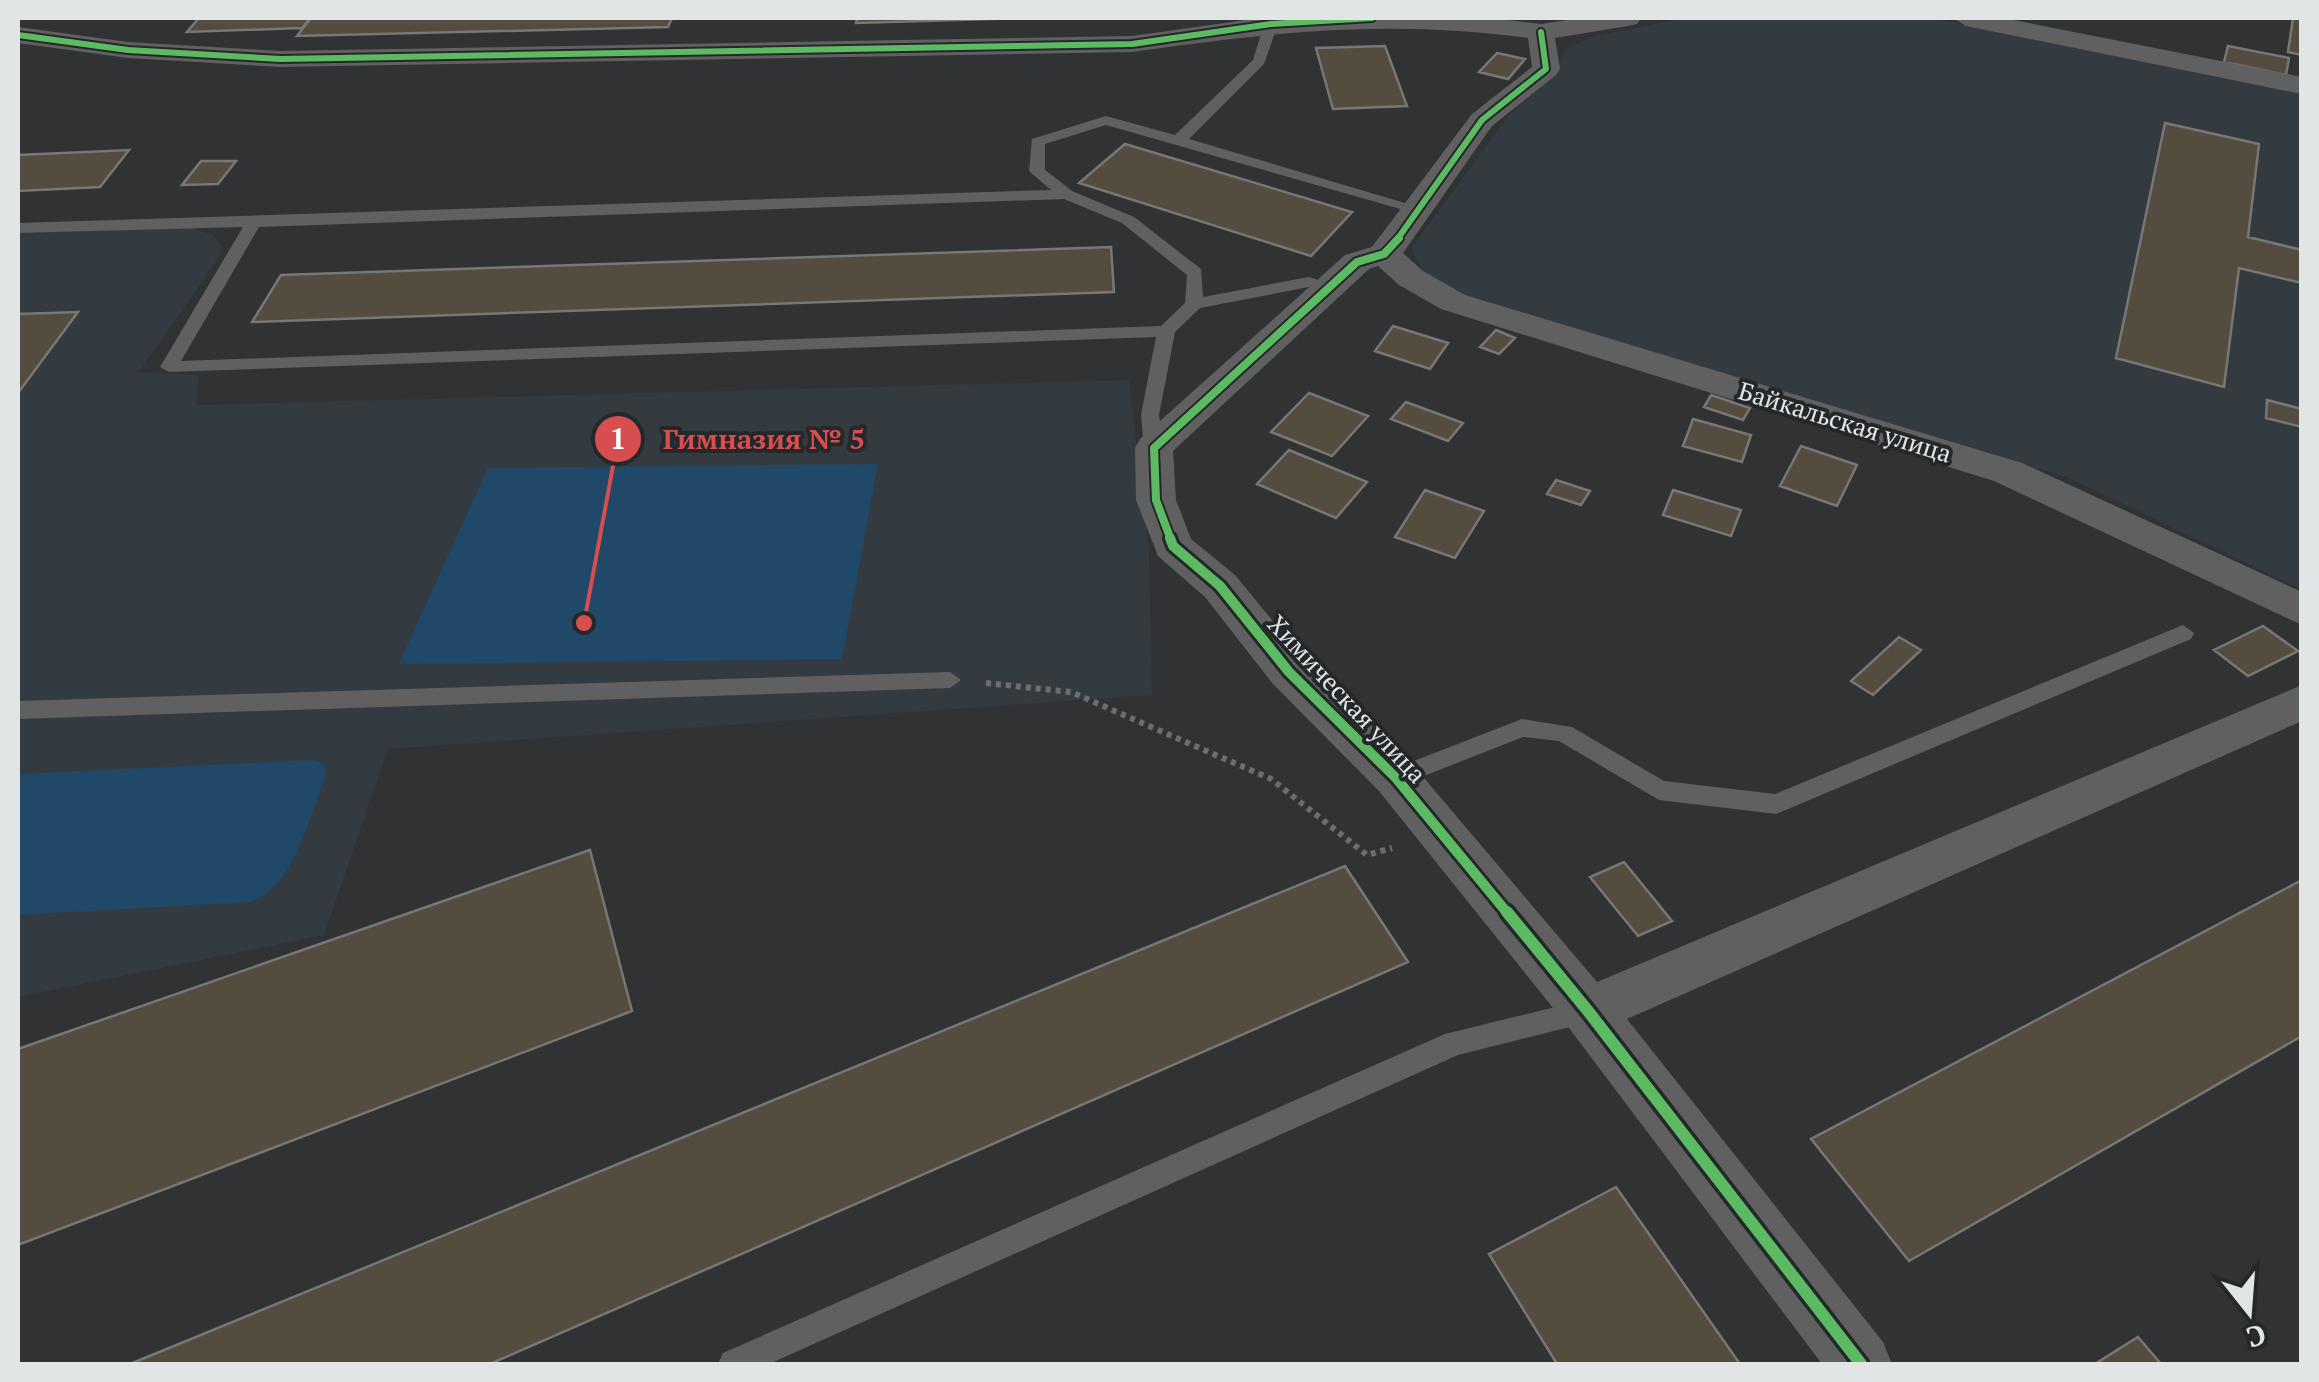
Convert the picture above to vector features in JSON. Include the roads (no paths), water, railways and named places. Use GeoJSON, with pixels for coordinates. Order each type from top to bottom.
{"type":"FeatureCollection","features":[{"type":"Feature","properties":{"kind":"street"},"geometry":{"type":"LineString","coordinates":[[18,35],[128,50],[281,59],[1132,44],[1272,24],[1372,18],[1477,20],[1540,32],[1628,18]]}},
{"type":"Feature","properties":{"kind":"street"},"geometry":{"type":"LineString","coordinates":[[1966,18],[2037,24],[2302,86]]}},
{"type":"Feature","properties":{"kind":"street"},"geometry":{"type":"LineString","coordinates":[[1154,448],[1357,262],[1384,254],[1482,120],[1546,69],[1540,32]]}},
{"type":"Feature","properties":{"kind":"street","name":"Байкальская улица"},"geometry":{"type":"LineString","coordinates":[[1384,254],[1411,278],[1453,302],[2008,472],[2302,610]]}},
{"type":"Feature","properties":{"kind":"street","name":"Химическая улица"},"geometry":{"type":"LineString","coordinates":[[1154,448],[1156,500],[1173,546],[1220,586],[1289,672],[1396,778],[1588,1011],[1861,1364]]}},
{"type":"Feature","properties":{"kind":"street"},"geometry":{"type":"LineString","coordinates":[[1588,1011],[2302,702]]}},
{"type":"Feature","properties":{"kind":"lane"},"geometry":{"type":"LineString","coordinates":[[1180,139],[1258,62],[1272,24]]}},
{"type":"Feature","properties":{"kind":"lane"},"geometry":{"type":"LineString","coordinates":[[1194,304],[1195,272],[1128,220],[1066,194],[1036,171],[1037,142],[1106,120],[1417,209]]}},
{"type":"Feature","properties":{"kind":"lane"},"geometry":{"type":"LineString","coordinates":[[18,228],[1066,194]]}},
{"type":"Feature","properties":{"kind":"lane"},"geometry":{"type":"LineString","coordinates":[[254,222],[170,366],[1166,331]]}},
{"type":"Feature","properties":{"kind":"lane"},"geometry":{"type":"LineString","coordinates":[[1154,448],[1150,415],[1166,331],[1194,304],[1309,282],[1332,288]]}},
{"type":"Feature","properties":{"kind":"lane"},"geometry":{"type":"LineString","coordinates":[[1396,778],[1522,728],[1564,733],[1659,790],[1776,804],[2182,633]]}},
{"type":"Feature","properties":{"kind":"lane"},"geometry":{"type":"LineString","coordinates":[[18,710],[950,680]]}},
{"type":"Feature","properties":{"kind":"lane"},"geometry":{"type":"LineString","coordinates":[[734,1364],[1455,1043],[1588,1011]]}},
{"type":"Feature","properties":{"kind":"place","name":"Гимназия № 5"},"geometry":{"type":"Point","coordinates":[584,623]}}]}
